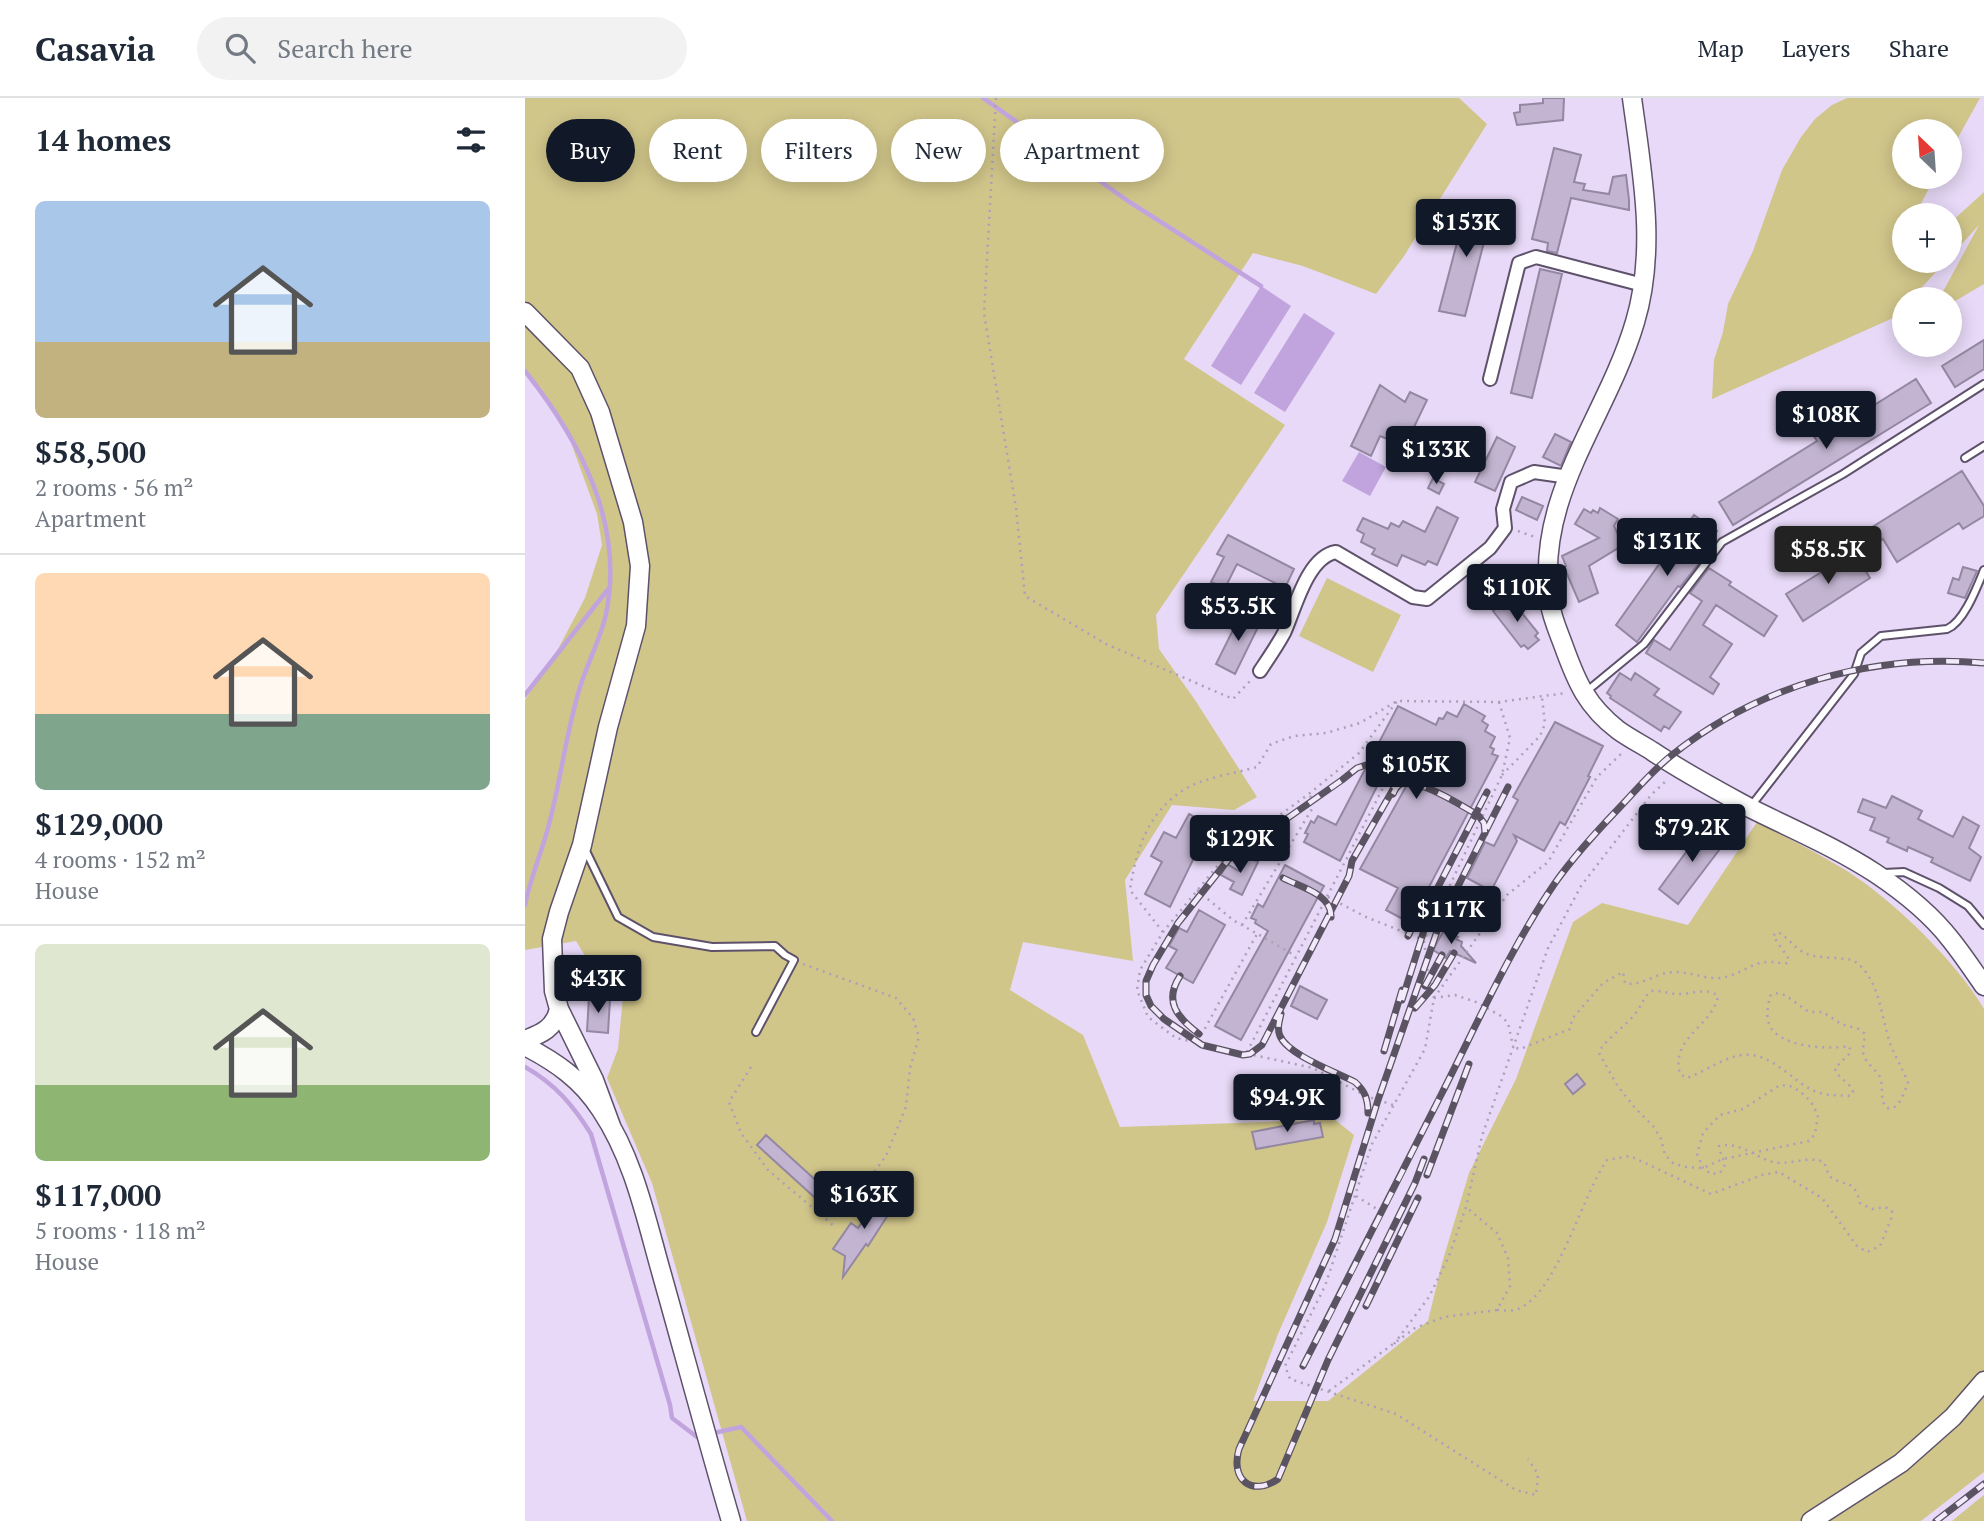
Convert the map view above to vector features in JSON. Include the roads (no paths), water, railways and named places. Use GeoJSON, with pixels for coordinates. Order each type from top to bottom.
{"type":"FeatureCollection","features":[{"type":"Feature","properties":{"kind":"street"},"geometry":{"type":"LineString","coordinates":[[1632,98],[1643,187],[1646,248],[1643,285],[1635,322],[1622,357],[1561,493],[1551,528],[1546,561],[1550,607],[1582,693],[1595,710],[1619,731],[1679,768],[1875,873],[1911,900],[1949,937],[1984,986]]}},
{"type":"Feature","properties":{"kind":"street"},"geometry":{"type":"LineString","coordinates":[[1490,379],[1519,263],[1536,257],[1643,285]]}},
{"type":"Feature","properties":{"kind":"street"},"geometry":{"type":"LineString","coordinates":[[525,312],[580,368],[600,412],[630,510],[641,566],[636,626],[608,727],[582,845],[552,940],[554,991],[559,1009],[594,1080],[628,1163],[731,1521]]}},
{"type":"Feature","properties":{"kind":"street"},"geometry":{"type":"LineString","coordinates":[[1260,671],[1282,636],[1312,569],[1327,554],[1336,552],[1413,597],[1427,599],[1490,548],[1505,528],[1503,509],[1511,482],[1534,472],[1569,477]]}},
{"type":"Feature","properties":{"kind":"street"},"geometry":{"type":"LineString","coordinates":[[525,1040],[549,1028],[556,1020],[559,1009]]}},
{"type":"Feature","properties":{"kind":"street"},"geometry":{"type":"LineString","coordinates":[[525,1046],[559,1065],[575,1078],[611,1126]]}},
{"type":"Feature","properties":{"kind":"street"},"geometry":{"type":"LineString","coordinates":[[1811,1521],[1901,1463],[1953,1417],[1984,1381]]}},
{"type":"Feature","properties":{"kind":"lane"},"geometry":{"type":"LineString","coordinates":[[1582,693],[1644,644],[1722,542],[1843,474],[1984,384]]}},
{"type":"Feature","properties":{"kind":"lane"},"geometry":{"type":"LineString","coordinates":[[1965,458],[1984,446]]}},
{"type":"Feature","properties":{"kind":"lane"},"geometry":{"type":"LineString","coordinates":[[1749,807],[1854,674],[1861,653],[1881,636],[1955,626],[1973,596],[1984,569]]}},
{"type":"Feature","properties":{"kind":"lane"},"geometry":{"type":"LineString","coordinates":[[582,845],[618,917],[653,937],[712,947],[775,946],[794,960],[756,1032]]}},
{"type":"Feature","properties":{"kind":"lane"},"geometry":{"type":"LineString","coordinates":[[1875,873],[1904,872],[1939,888],[1968,906],[1984,925]]}},
{"type":"Feature","properties":{"kind":"waterway"},"geometry":{"type":"LineString","coordinates":[[983,98],[1128,201],[1261,286]]}},
{"type":"Feature","properties":{"kind":"waterway"},"geometry":{"type":"LineString","coordinates":[[525,371],[563,425],[593,484],[609,547],[610,580],[604,623],[576,701],[553,810],[525,905]]}},
{"type":"Feature","properties":{"kind":"waterway"},"geometry":{"type":"LineString","coordinates":[[525,695],[609,588]]}},
{"type":"Feature","properties":{"kind":"waterway"},"geometry":{"type":"LineString","coordinates":[[525,1067],[563,1096],[591,1134],[672,1418],[697,1437],[700,1436]]}},
{"type":"Feature","properties":{"kind":"waterway"},"geometry":{"type":"LineString","coordinates":[[709,1434],[741,1427],[832,1521]]}},
{"type":"Feature","properties":{"kind":"railway"},"geometry":{"type":"LineString","coordinates":[[1303,1366],[1524,933],[1570,863],[1645,780],[1672,755],[1706,731],[1780,692],[1860,669],[1901,663],[1984,663]]}},
{"type":"Feature","properties":{"kind":"railway"},"geometry":{"type":"LineString","coordinates":[[1369,764],[1389,774],[1395,786],[1352,861],[1349,876],[1262,1045],[1250,1054],[1243,1055],[1202,1045],[1164,1019],[1151,1006],[1146,995],[1146,981],[1178,923],[1228,860],[1357,768],[1369,764]]}},
{"type":"Feature","properties":{"kind":"railway"},"geometry":{"type":"LineString","coordinates":[[1393,794],[1398,786],[1406,783],[1427,788],[1478,815],[1484,823],[1485,833]]}},
{"type":"Feature","properties":{"kind":"railway"},"geometry":{"type":"LineString","coordinates":[[1424,1159],[1415,1183],[1328,1360],[1278,1479],[1268,1484],[1252,1486],[1245,1482],[1238,1469],[1239,1449],[1335,1239],[1378,1100],[1441,920],[1508,787]]}},
{"type":"Feature","properties":{"kind":"railway"},"geometry":{"type":"LineString","coordinates":[[1402,1000],[1437,889],[1487,792]]}},
{"type":"Feature","properties":{"kind":"railway"},"geometry":{"type":"LineString","coordinates":[[1283,878],[1321,897],[1330,909],[1331,917]]}},
{"type":"Feature","properties":{"kind":"railway"},"geometry":{"type":"LineString","coordinates":[[1408,936],[1424,904]]}},
{"type":"Feature","properties":{"kind":"railway"},"geometry":{"type":"LineString","coordinates":[[1415,1008],[1435,985],[1454,953]]}},
{"type":"Feature","properties":{"kind":"railway"},"geometry":{"type":"LineString","coordinates":[[1425,986],[1442,955]]}},
{"type":"Feature","properties":{"kind":"railway"},"geometry":{"type":"LineString","coordinates":[[1180,976],[1173,994],[1175,1009],[1199,1034]]}},
{"type":"Feature","properties":{"kind":"railway"},"geometry":{"type":"LineString","coordinates":[[1384,1051],[1402,990]]}},
{"type":"Feature","properties":{"kind":"railway"},"geometry":{"type":"LineString","coordinates":[[1281,1014],[1279,1031],[1285,1043],[1302,1056],[1355,1082],[1365,1096],[1368,1113]]}},
{"type":"Feature","properties":{"kind":"railway"},"geometry":{"type":"LineString","coordinates":[[1427,1175],[1469,1064]]}},
{"type":"Feature","properties":{"kind":"railway"},"geometry":{"type":"LineString","coordinates":[[1366,1306],[1418,1198]]}},
{"type":"Feature","properties":{"kind":"railway"},"geometry":{"type":"LineString","coordinates":[[1936,1521],[1984,1484]]}}]}
